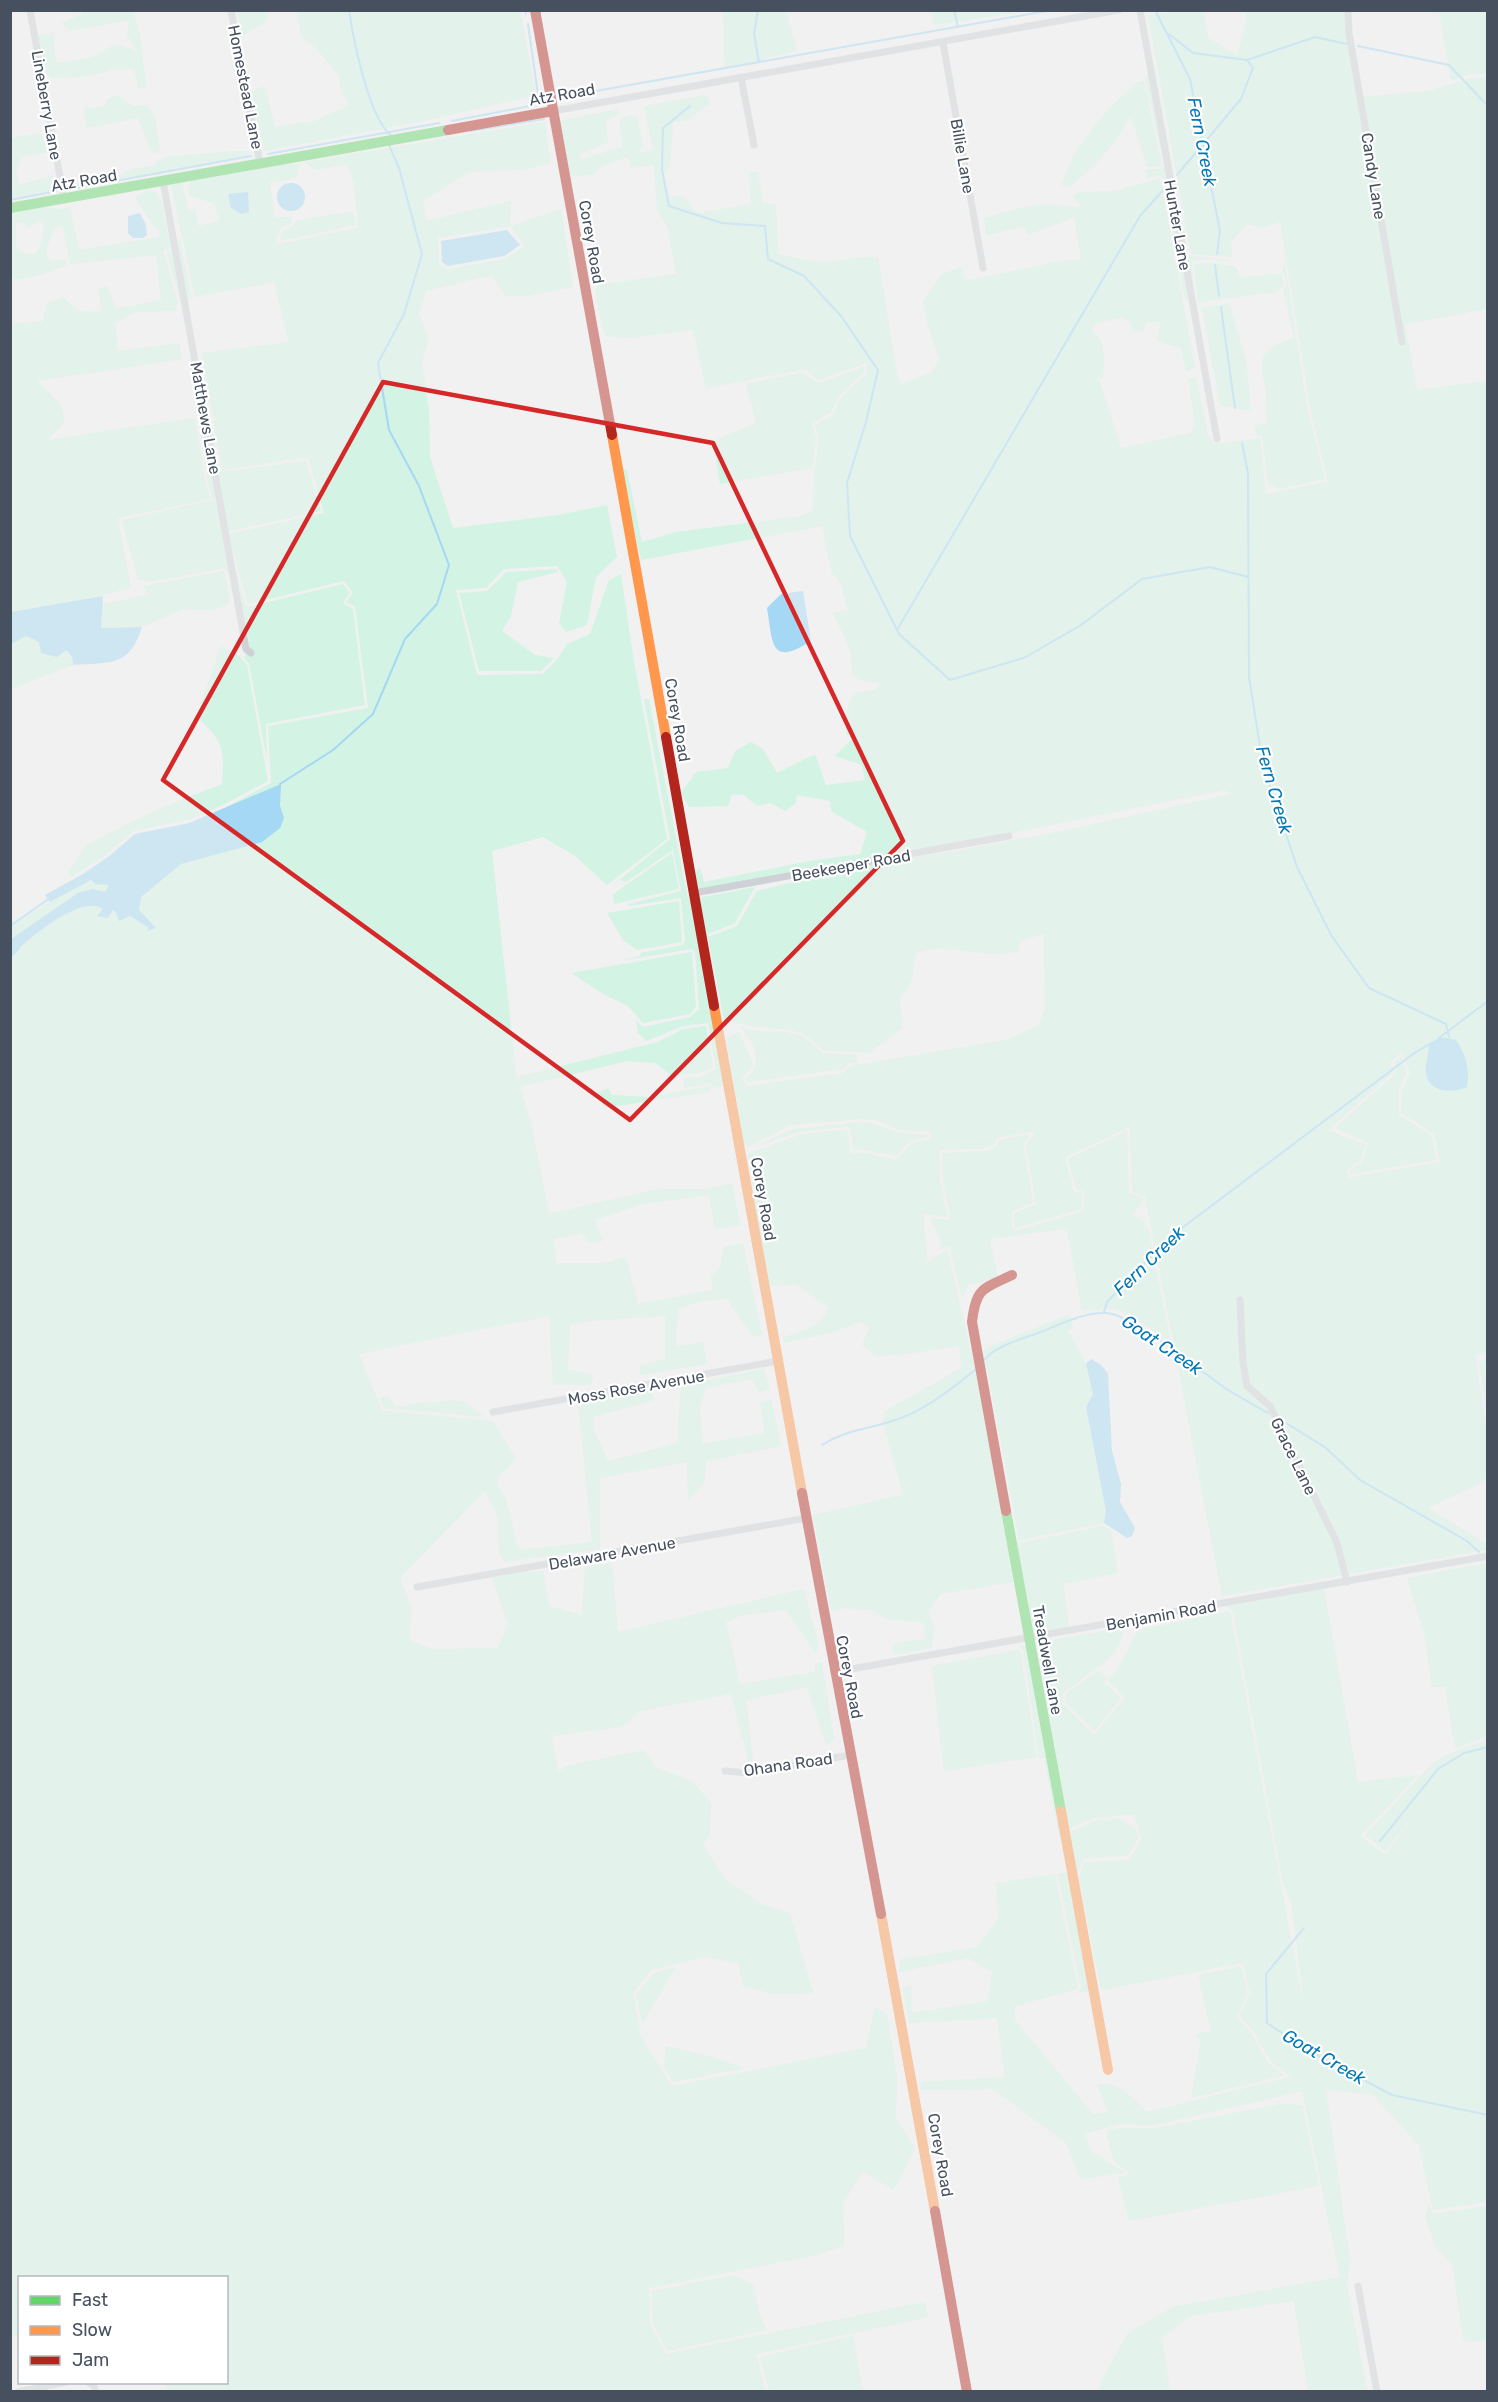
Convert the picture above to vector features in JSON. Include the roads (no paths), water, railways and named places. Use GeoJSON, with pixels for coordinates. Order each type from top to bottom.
{"type":"FeatureCollection","features":[{"type":"Feature","properties":{"kind":"street","name":"Lineberry Lane"},"geometry":{"type":"LineString","coordinates":[[30,10],[64,198]]}},
{"type":"Feature","properties":{"kind":"street","name":"Homestead Lane"},"geometry":{"type":"LineString","coordinates":[[231,10],[260,163]]}},
{"type":"Feature","properties":{"kind":"street","name":"Corey Road"},"geometry":{"type":"LineString","coordinates":[[535,10],[834,1672],[904,2031],[967,2391]]}},
{"type":"Feature","properties":{"kind":"street","name":"Atz Road"},"geometry":{"type":"LineString","coordinates":[[10,208],[1119,10]]}},
{"type":"Feature","properties":{"kind":"street","name":"Hunter Lane"},"geometry":{"type":"LineString","coordinates":[[1140,10],[1217,439]]}},
{"type":"Feature","properties":{"kind":"street","name":"Candy Lane"},"geometry":{"type":"LineString","coordinates":[[1348,10],[1349,33],[1402,342]]}},
{"type":"Feature","properties":{"kind":"street","name":"Billie Lane"},"geometry":{"type":"LineString","coordinates":[[944,43],[983,268]]}},
{"type":"Feature","properties":{"kind":"street"},"geometry":{"type":"LineString","coordinates":[[741,77],[754,145]]}},
{"type":"Feature","properties":{"kind":"street","name":"Matthews Lane"},"geometry":{"type":"LineString","coordinates":[[163,181],[246,649],[251,653]]}},
{"type":"Feature","properties":{"kind":"street","name":"Beekeeper Road"},"geometry":{"type":"LineString","coordinates":[[694,893],[1009,837]]}},
{"type":"Feature","properties":{"kind":"street","name":"Treadwell Lane"},"geometry":{"type":"LineString","coordinates":[[1012,1275],[981,1290],[975,1304],[972,1322],[1108,2070]]}},
{"type":"Feature","properties":{"kind":"street","name":"Grace Lane"},"geometry":{"type":"LineString","coordinates":[[1240,1300],[1243,1362],[1247,1386],[1270,1406],[1337,1543],[1347,1582]]}},
{"type":"Feature","properties":{"kind":"street","name":"Moss Rose Avenue"},"geometry":{"type":"LineString","coordinates":[[494,1412],[778,1362]]}},
{"type":"Feature","properties":{"kind":"street","name":"Delaware Avenue"},"geometry":{"type":"LineString","coordinates":[[417,1587],[807,1518]]}},
{"type":"Feature","properties":{"kind":"street","name":"Benjamin Road"},"geometry":{"type":"LineString","coordinates":[[834,1672],[1488,1556]]}},
{"type":"Feature","properties":{"kind":"street","name":"Ohana Road"},"geometry":{"type":"LineString","coordinates":[[725,1771],[748,1773],[850,1755]]}},
{"type":"Feature","properties":{"kind":"street"},"geometry":{"type":"LineString","coordinates":[[1358,2286],[1377,2391]]}},
{"type":"Feature","properties":{"kind":"street"},"geometry":{"type":"LineString","coordinates":[[18,2391],[55,2384]]}},
{"type":"Feature","properties":{"kind":"water"},"geometry":{"type":"Polygon","coordinates":[[[291,183],[301,187],[305,197],[301,207],[291,211],[281,207],[277,197],[281,187],[291,183]]]}},
{"type":"Feature","properties":{"kind":"water"},"geometry":{"type":"Polygon","coordinates":[[[248,192],[249,212],[241,214],[231,208],[228,194],[248,192]]]}},
{"type":"Feature","properties":{"kind":"water"},"geometry":{"type":"Polygon","coordinates":[[[140,213],[146,225],[147,235],[143,238],[133,238],[128,233],[128,216],[140,213]]]}},
{"type":"Feature","properties":{"kind":"water"},"geometry":{"type":"Polygon","coordinates":[[[507,230],[520,245],[504,256],[448,266],[442,262],[441,241],[507,230]]]}},
{"type":"Feature","properties":{"kind":"water"},"geometry":{"type":"Polygon","coordinates":[[[803,591],[811,641],[798,649],[788,652],[781,651],[776,648],[773,641],[767,608],[781,594],[803,591]]]}},
{"type":"Feature","properties":{"kind":"water"},"geometry":{"type":"Polygon","coordinates":[[[103,596],[101,628],[142,627],[131,650],[124,656],[108,662],[73,665],[72,657],[66,650],[57,657],[41,653],[39,642],[26,636],[11,644],[11,612],[103,596]]]}},
{"type":"Feature","properties":{"kind":"water"},"geometry":{"type":"Polygon","coordinates":[[[281,784],[280,806],[284,818],[280,828],[262,842],[181,864],[141,897],[139,910],[156,928],[146,931],[149,928],[130,916],[119,921],[113,910],[108,918],[97,916],[103,909],[94,906],[84,907],[73,910],[50,924],[11,957],[11,939],[78,893],[93,889],[105,892],[109,885],[95,884],[91,880],[50,902],[45,895],[83,874],[135,834],[189,823],[281,784]]]}},
{"type":"Feature","properties":{"kind":"water"},"geometry":{"type":"Polygon","coordinates":[[[1440,1037],[1456,1040],[1465,1057],[1467,1087],[1449,1091],[1437,1088],[1428,1081],[1426,1070],[1429,1044],[1440,1037]]]}},
{"type":"Feature","properties":{"kind":"water"},"geometry":{"type":"Polygon","coordinates":[[[1091,1359],[1101,1365],[1108,1374],[1112,1451],[1121,1484],[1120,1502],[1135,1528],[1132,1536],[1127,1538],[1104,1523],[1106,1511],[1086,1407],[1093,1394],[1086,1364],[1091,1359]]]}},
{"type":"Feature","properties":{"kind":"waterway"},"geometry":{"type":"LineString","coordinates":[[349,10],[358,58],[369,96],[383,126],[391,135]]}},
{"type":"Feature","properties":{"kind":"waterway"},"geometry":{"type":"LineString","coordinates":[[525,10],[526,14]]}},
{"type":"Feature","properties":{"kind":"waterway"},"geometry":{"type":"LineString","coordinates":[[758,10],[754,34],[759,62]]}},
{"type":"Feature","properties":{"kind":"waterway"},"geometry":{"type":"LineString","coordinates":[[954,10],[958,27]]}},
{"type":"Feature","properties":{"kind":"waterway"},"geometry":{"type":"LineString","coordinates":[[562,97],[1052,10]]}},
{"type":"Feature","properties":{"kind":"waterway","name":"Fern Creek"},"geometry":{"type":"LineString","coordinates":[[1155,10],[1190,79],[1220,231],[1217,254]]}},
{"type":"Feature","properties":{"kind":"waterway"},"geometry":{"type":"LineString","coordinates":[[452,121],[530,106],[539,102],[528,24]]}},
{"type":"Feature","properties":{"kind":"waterway","name":"Fern Creek"},"geometry":{"type":"LineString","coordinates":[[1169,34],[1193,53],[1247,60],[1315,37],[1347,44]]}},
{"type":"Feature","properties":{"kind":"waterway","name":"Fern Creek"},"geometry":{"type":"LineString","coordinates":[[1358,46],[1449,65],[1488,106]]}},
{"type":"Feature","properties":{"kind":"waterway"},"geometry":{"type":"LineString","coordinates":[[1177,175],[1241,99],[1253,68],[1247,60]]}},
{"type":"Feature","properties":{"kind":"waterway"},"geometry":{"type":"LineString","coordinates":[[690,106],[663,128],[662,170],[669,206],[722,223],[765,226],[768,259],[804,276],[841,316],[878,370],[866,422],[847,483],[850,536],[899,634],[950,680],[1026,657],[1081,625],[1142,579],[1210,567],[1248,577]]}},
{"type":"Feature","properties":{"kind":"waterway"},"geometry":{"type":"LineString","coordinates":[[470,131],[544,119]]}},
{"type":"Feature","properties":{"kind":"waterway"},"geometry":{"type":"LineString","coordinates":[[268,154],[439,123]]}},
{"type":"Feature","properties":{"kind":"waterway"},"geometry":{"type":"LineString","coordinates":[[280,784],[333,750],[373,714],[405,639],[437,604],[449,565],[419,486],[389,430],[378,363],[404,314],[422,254],[399,168],[389,145]]}},
{"type":"Feature","properties":{"kind":"waterway"},"geometry":{"type":"LineString","coordinates":[[72,189],[251,156]]}},
{"type":"Feature","properties":{"kind":"waterway"},"geometry":{"type":"LineString","coordinates":[[897,630],[1140,216],[1164,189]]}},
{"type":"Feature","properties":{"kind":"waterway"},"geometry":{"type":"LineString","coordinates":[[10,200],[57,191]]}},
{"type":"Feature","properties":{"kind":"waterway","name":"Fern Creek"},"geometry":{"type":"LineString","coordinates":[[1215,265],[1219,296]]}},
{"type":"Feature","properties":{"kind":"waterway","name":"Fern Creek"},"geometry":{"type":"LineString","coordinates":[[1221,307],[1235,408]]}},
{"type":"Feature","properties":{"kind":"waterway","name":"Fern Creek"},"geometry":{"type":"LineString","coordinates":[[1242,443],[1248,473],[1249,677],[1263,765],[1297,867],[1331,935],[1369,988],[1446,1024],[1449,1037]]}},
{"type":"Feature","properties":{"kind":"waterway"},"geometry":{"type":"LineString","coordinates":[[10,926],[50,898]]}},
{"type":"Feature","properties":{"kind":"waterway","name":"Fern Creek"},"geometry":{"type":"LineString","coordinates":[[1439,1038],[1488,1001]]}},
{"type":"Feature","properties":{"kind":"waterway","name":"Fern Creek"},"geometry":{"type":"LineString","coordinates":[[1104,1312],[1107,1302],[1170,1237],[1413,1054],[1431,1043]]}},
{"type":"Feature","properties":{"kind":"waterway","name":"Goat Creek"},"geometry":{"type":"LineString","coordinates":[[984,1360],[996,1350],[1018,1340],[1081,1316],[1106,1313],[1132,1322],[1227,1389],[1268,1413]]}},
{"type":"Feature","properties":{"kind":"waterway","name":"Goat Creek"},"geometry":{"type":"LineString","coordinates":[[822,1445],[848,1433],[915,1412],[946,1393],[975,1370]]}},
{"type":"Feature","properties":{"kind":"waterway","name":"Goat Creek"},"geometry":{"type":"LineString","coordinates":[[1283,1421],[1326,1448],[1360,1480],[1467,1541],[1479,1552]]}},
{"type":"Feature","properties":{"kind":"waterway","name":"Goat Creek"},"geometry":{"type":"LineString","coordinates":[[1380,1841],[1438,1769],[1464,1753],[1488,1747]]}},
{"type":"Feature","properties":{"kind":"waterway","name":"Goat Creek"},"geometry":{"type":"LineString","coordinates":[[1304,1928],[1266,1974],[1267,2023],[1309,2051],[1392,2095],[1488,2115]]}}]}
